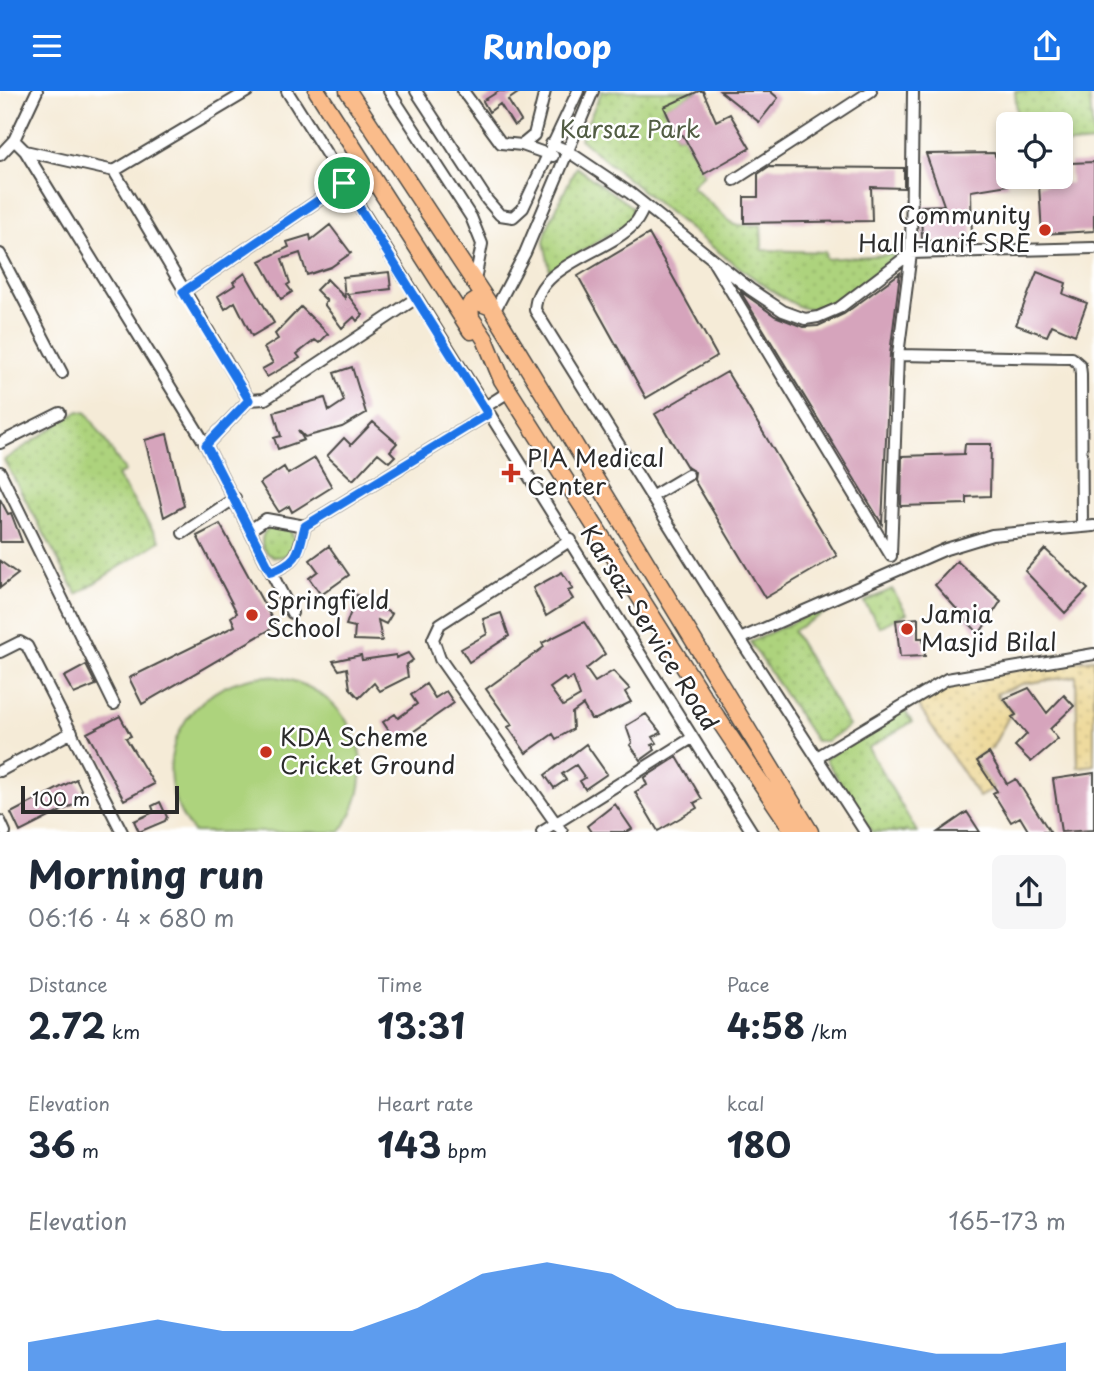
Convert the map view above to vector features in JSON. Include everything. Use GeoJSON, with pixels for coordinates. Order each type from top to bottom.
{"type":"FeatureCollection","features":[{"type":"Feature","properties":{"kind":"highway"},"geometry":{"type":"LineString","coordinates":[[317,91],[702,695],[794,832]]}},
{"type":"Feature","properties":{"kind":"highway"},"geometry":{"type":"LineString","coordinates":[[348,91],[492,310],[810,832]]}},
{"type":"Feature","properties":{"kind":"highway"},"geometry":{"type":"LineString","coordinates":[[492,310],[475,301],[470,305],[471,318],[485,339],[506,385]]}},
{"type":"Feature","properties":{"kind":"highway"},"geometry":{"type":"LineString","coordinates":[[702,695],[718,732],[781,832]]}},
{"type":"Feature","properties":{"kind":"highway"},"geometry":{"type":"LineString","coordinates":[[731,700],[822,832]]}},
{"type":"Feature","properties":{"kind":"street"},"geometry":{"type":"LineString","coordinates":[[0,155],[14,140],[37,91]]}},
{"type":"Feature","properties":{"kind":"street"},"geometry":{"type":"LineString","coordinates":[[25,151],[114,171],[248,91]]}},
{"type":"Feature","properties":{"kind":"street","name":"Karsaz Service Road"},"geometry":{"type":"LineString","coordinates":[[288,91],[415,299],[571,540],[752,832]]}},
{"type":"Feature","properties":{"kind":"street"},"geometry":{"type":"LineString","coordinates":[[389,91],[471,217],[482,244],[470,305]]}},
{"type":"Feature","properties":{"kind":"street"},"geometry":{"type":"LineString","coordinates":[[416,91],[500,215],[513,217],[523,208],[578,91]]}},
{"type":"Feature","properties":{"kind":"street"},"geometry":{"type":"LineString","coordinates":[[463,91],[496,139],[508,145],[549,149],[564,155],[645,205],[783,311],[805,319],[839,308],[911,253],[1094,248]]}},
{"type":"Feature","properties":{"kind":"street"},"geometry":{"type":"LineString","coordinates":[[522,145],[534,135],[545,91]]}},
{"type":"Feature","properties":{"kind":"street"},"geometry":{"type":"LineString","coordinates":[[492,310],[525,253],[593,91]]}},
{"type":"Feature","properties":{"kind":"street"},"geometry":{"type":"LineString","coordinates":[[734,180],[871,91]]}},
{"type":"Feature","properties":{"kind":"street"},"geometry":{"type":"LineString","coordinates":[[890,573],[898,355],[911,253],[913,91]]}},
{"type":"Feature","properties":{"kind":"street"},"geometry":{"type":"LineString","coordinates":[[14,140],[25,151],[206,445],[292,613]]}},
{"type":"Feature","properties":{"kind":"street"},"geometry":{"type":"LineString","coordinates":[[114,171],[249,400]]}},
{"type":"Feature","properties":{"kind":"street"},"geometry":{"type":"LineString","coordinates":[[183,292],[344,183]]}},
{"type":"Feature","properties":{"kind":"street"},"geometry":{"type":"LineString","coordinates":[[645,205],[635,224],[547,281],[535,296],[535,310],[740,639],[865,832]]}},
{"type":"Feature","properties":{"kind":"street"},"geometry":{"type":"LineString","coordinates":[[0,254],[62,373]]}},
{"type":"Feature","properties":{"kind":"street"},"geometry":{"type":"LineString","coordinates":[[709,254],[891,556]]}},
{"type":"Feature","properties":{"kind":"street"},"geometry":{"type":"LineString","coordinates":[[206,445],[249,400],[265,399],[415,299]]}},
{"type":"Feature","properties":{"kind":"street"},"geometry":{"type":"LineString","coordinates":[[898,355],[1073,358],[1080,365],[1081,374],[1082,526]]}},
{"type":"Feature","properties":{"kind":"street"},"geometry":{"type":"LineString","coordinates":[[250,530],[266,519],[305,526],[487,410],[506,385]]}},
{"type":"Feature","properties":{"kind":"street"},"geometry":{"type":"LineString","coordinates":[[0,443],[60,413]]}},
{"type":"Feature","properties":{"kind":"street"},"geometry":{"type":"LineString","coordinates":[[0,472],[114,704]]}},
{"type":"Feature","properties":{"kind":"street"},"geometry":{"type":"LineString","coordinates":[[651,496],[688,475]]}},
{"type":"Feature","properties":{"kind":"street"},"geometry":{"type":"LineString","coordinates":[[183,533],[235,498]]}},
{"type":"Feature","properties":{"kind":"street"},"geometry":{"type":"LineString","coordinates":[[271,572],[289,565],[297,557],[305,526]]}},
{"type":"Feature","properties":{"kind":"street"},"geometry":{"type":"LineString","coordinates":[[740,639],[890,573],[992,535],[1094,526]]}},
{"type":"Feature","properties":{"kind":"street"},"geometry":{"type":"LineString","coordinates":[[559,827],[440,659],[433,639],[440,624],[571,540]]}},
{"type":"Feature","properties":{"kind":"street"},"geometry":{"type":"LineString","coordinates":[[0,652],[20,642],[27,646],[122,832]]}},
{"type":"Feature","properties":{"kind":"street"},"geometry":{"type":"LineString","coordinates":[[817,757],[947,679],[1094,654]]}},
{"type":"Feature","properties":{"kind":"street"},"geometry":{"type":"LineString","coordinates":[[0,771],[72,732]]}},
{"type":"Feature","properties":{"kind":"street"},"geometry":{"type":"LineString","coordinates":[[542,832],[559,827],[692,738]]}},
{"type":"Feature","properties":{"kind":"street"},"geometry":{"type":"LineString","coordinates":[[0,821],[5,832]]}},
{"type":"Feature","properties":{"kind":"green space","name":"Karsaz Park"},"geometry":{"type":"Polygon","coordinates":[[[602,91],[699,91],[664,108],[677,136],[683,135],[704,174],[691,186],[734,225],[761,225],[762,250],[825,252],[826,259],[900,254],[856,287],[819,307],[809,309],[792,303],[732,262],[580,139],[602,91]]]}},
{"type":"Feature","properties":{"kind":"green space"},"geometry":{"type":"Polygon","coordinates":[[[1015,91],[1089,91],[1094,142],[1073,144],[1073,112],[1017,112],[1015,91]]]}},
{"type":"Feature","properties":{"kind":"green space"},"geometry":{"type":"Polygon","coordinates":[[[576,167],[632,207],[632,220],[550,271],[544,242],[547,228],[576,167]]]}},
{"type":"Feature","properties":{"kind":"green space"},"geometry":{"type":"Polygon","coordinates":[[[79,411],[87,413],[125,471],[117,476],[160,541],[77,594],[4,460],[79,411]]]}},
{"type":"Feature","properties":{"kind":"green space"},"geometry":{"type":"Polygon","coordinates":[[[278,525],[289,530],[294,541],[289,552],[278,557],[267,552],[262,541],[267,530],[278,525]]]}},
{"type":"Feature","properties":{"kind":"green space"},"geometry":{"type":"Polygon","coordinates":[[[892,589],[907,613],[880,627],[864,602],[892,589]]]}},
{"type":"Feature","properties":{"kind":"green space"},"geometry":{"type":"Polygon","coordinates":[[[821,609],[824,613],[793,631],[849,726],[827,741],[816,741],[750,642],[821,609]]]}},
{"type":"Feature","properties":{"kind":"green space","name":"KDA Scheme Cricket Ground"},"geometry":{"type":"Polygon","coordinates":[[[268,676],[296,682],[320,694],[339,711],[353,732],[360,755],[361,781],[354,807],[340,832],[193,832],[178,806],[171,780],[172,754],[180,730],[194,709],[214,693],[239,681],[268,676]]]}},
{"type":"Feature","properties":{"kind":"green space"},"geometry":{"type":"Polygon","coordinates":[[[904,709],[912,722],[868,748],[917,832],[872,832],[825,759],[904,709]]]}},
{"type":"Feature","properties":{"kind":"sand"},"geometry":{"type":"Polygon","coordinates":[[[1094,659],[1094,765],[1078,767],[1076,676],[1022,684],[996,694],[1012,711],[992,748],[973,759],[993,789],[979,797],[917,704],[948,684],[1010,671],[1094,659]]]}},
{"type":"Feature","properties":{"kind":"building"},"geometry":{"type":"Polygon","coordinates":[[[499,91],[521,91],[508,100],[521,121],[514,126],[500,104],[489,112],[483,101],[499,91]]]}},
{"type":"Feature","properties":{"kind":"building"},"geometry":{"type":"Polygon","coordinates":[[[703,91],[716,121],[730,114],[750,148],[704,174],[683,135],[677,136],[664,107],[703,91]]]}},
{"type":"Feature","properties":{"kind":"building"},"geometry":{"type":"Polygon","coordinates":[[[720,91],[770,91],[778,98],[759,122],[720,91]]]}},
{"type":"Feature","properties":{"kind":"building"},"geometry":{"type":"Polygon","coordinates":[[[994,153],[996,187],[971,191],[972,240],[922,241],[921,206],[944,205],[926,154],[994,153]]]}},
{"type":"Feature","properties":{"kind":"building"},"geometry":{"type":"Polygon","coordinates":[[[1094,162],[1094,231],[1042,234],[1039,189],[1073,189],[1073,163],[1094,162]]]}},
{"type":"Feature","properties":{"kind":"building"},"geometry":{"type":"Polygon","coordinates":[[[768,167],[904,168],[904,188],[871,187],[872,221],[744,223],[744,197],[758,197],[758,174],[768,167]]]}},
{"type":"Feature","properties":{"kind":"building"},"geometry":{"type":"Polygon","coordinates":[[[330,225],[351,253],[331,267],[307,275],[300,253],[282,259],[290,283],[287,285],[292,292],[281,299],[260,261],[289,247],[287,242],[310,235],[311,240],[330,225]]]}},
{"type":"Feature","properties":{"kind":"building"},"geometry":{"type":"Polygon","coordinates":[[[649,234],[717,356],[646,398],[578,276],[649,234]]]}},
{"type":"Feature","properties":{"kind":"building"},"geometry":{"type":"Polygon","coordinates":[[[389,272],[391,289],[347,294],[363,315],[357,321],[354,317],[342,328],[324,304],[327,301],[316,290],[327,279],[345,298],[343,277],[389,272]]]}},
{"type":"Feature","properties":{"kind":"building"},"geometry":{"type":"Polygon","coordinates":[[[1037,272],[1066,283],[1063,294],[1087,303],[1075,335],[1052,325],[1047,336],[1016,325],[1037,272]]]}},
{"type":"Feature","properties":{"kind":"building"},"geometry":{"type":"Polygon","coordinates":[[[245,273],[274,323],[252,336],[235,302],[225,309],[218,296],[235,285],[233,282],[245,273]]]}},
{"type":"Feature","properties":{"kind":"building"},"geometry":{"type":"Polygon","coordinates":[[[900,273],[890,354],[882,524],[740,291],[775,316],[803,327],[818,326],[844,314],[900,273]]]}},
{"type":"Feature","properties":{"kind":"building"},"geometry":{"type":"Polygon","coordinates":[[[301,307],[328,334],[319,343],[315,340],[297,354],[300,358],[267,377],[262,369],[273,363],[264,348],[278,339],[275,334],[301,307]]]}},
{"type":"Feature","properties":{"kind":"building"},"geometry":{"type":"Polygon","coordinates":[[[352,367],[366,413],[342,427],[305,437],[298,430],[304,440],[278,449],[274,438],[281,436],[274,412],[325,398],[329,411],[344,401],[334,373],[352,367]]]}},
{"type":"Feature","properties":{"kind":"building"},"geometry":{"type":"Polygon","coordinates":[[[727,372],[837,556],[765,598],[694,480],[695,472],[687,467],[655,414],[727,372]]]}},
{"type":"Feature","properties":{"kind":"building"},"geometry":{"type":"Polygon","coordinates":[[[373,422],[397,443],[390,451],[395,456],[389,462],[378,453],[353,480],[327,456],[344,438],[351,445],[373,422]]]}},
{"type":"Feature","properties":{"kind":"building"},"geometry":{"type":"Polygon","coordinates":[[[167,434],[184,506],[164,517],[145,440],[167,434]]]}},
{"type":"Feature","properties":{"kind":"building"},"geometry":{"type":"Polygon","coordinates":[[[965,444],[991,444],[990,496],[967,497],[967,504],[901,506],[902,456],[964,454],[965,444]]]}},
{"type":"Feature","properties":{"kind":"building"},"geometry":{"type":"Polygon","coordinates":[[[315,458],[332,487],[292,512],[289,506],[279,512],[260,483],[284,467],[288,474],[315,458]]]}},
{"type":"Feature","properties":{"kind":"building"},"geometry":{"type":"Polygon","coordinates":[[[0,499],[8,514],[11,513],[22,542],[0,542],[0,499]]]}},
{"type":"Feature","properties":{"kind":"building","name":"Springfield School"},"geometry":{"type":"Polygon","coordinates":[[[220,524],[276,626],[142,704],[129,678],[235,626],[231,617],[237,613],[197,536],[220,524]]]}},
{"type":"Feature","properties":{"kind":"building"},"geometry":{"type":"Polygon","coordinates":[[[329,546],[349,575],[321,595],[309,578],[318,571],[310,560],[329,546]]]}},
{"type":"Feature","properties":{"kind":"building"},"geometry":{"type":"Polygon","coordinates":[[[1045,549],[1088,589],[1065,613],[1025,571],[1045,549]]]}},
{"type":"Feature","properties":{"kind":"building"},"geometry":{"type":"Polygon","coordinates":[[[0,561],[18,574],[0,588],[0,561]]]}},
{"type":"Feature","properties":{"kind":"building"},"geometry":{"type":"Polygon","coordinates":[[[957,561],[1001,601],[979,634],[935,585],[957,561]]]}},
{"type":"Feature","properties":{"kind":"building"},"geometry":{"type":"Polygon","coordinates":[[[562,572],[573,589],[568,591],[573,599],[546,616],[533,588],[562,572]]]}},
{"type":"Feature","properties":{"kind":"building"},"geometry":{"type":"Polygon","coordinates":[[[357,595],[392,614],[386,624],[378,620],[382,641],[354,640],[355,627],[346,625],[357,595]]]}},
{"type":"Feature","properties":{"kind":"building"},"geometry":{"type":"Polygon","coordinates":[[[501,613],[509,636],[469,662],[461,649],[487,634],[483,619],[501,613]]]}},
{"type":"Feature","properties":{"kind":"building","name":"Jamia Masjid Bilal"},"geometry":{"type":"Polygon","coordinates":[[[918,618],[918,638],[923,638],[925,656],[900,657],[896,620],[918,618]]]}},
{"type":"Feature","properties":{"kind":"building"},"geometry":{"type":"Polygon","coordinates":[[[584,622],[605,654],[586,669],[595,682],[613,671],[630,689],[625,692],[631,702],[596,719],[591,719],[583,705],[572,713],[573,729],[556,739],[553,734],[526,753],[508,727],[512,725],[486,689],[544,647],[542,643],[584,622]],[[573,677],[567,681],[564,678],[550,688],[563,706],[580,696],[573,677]]]}},
{"type":"Feature","properties":{"kind":"building"},"geometry":{"type":"Polygon","coordinates":[[[408,653],[413,660],[406,665],[408,677],[380,691],[374,683],[359,698],[350,688],[347,668],[339,670],[333,661],[361,655],[362,660],[396,655],[396,658],[408,653]]]}},
{"type":"Feature","properties":{"kind":"building"},"geometry":{"type":"Polygon","coordinates":[[[86,665],[96,685],[74,694],[64,677],[86,665]]]}},
{"type":"Feature","properties":{"kind":"building"},"geometry":{"type":"Polygon","coordinates":[[[426,684],[435,698],[446,691],[454,703],[397,743],[383,722],[395,714],[398,718],[417,704],[411,695],[426,684]]]}},
{"type":"Feature","properties":{"kind":"building"},"geometry":{"type":"Polygon","coordinates":[[[1029,688],[1047,713],[1064,695],[1074,706],[1050,729],[1058,739],[1031,762],[1015,746],[1027,734],[1012,717],[1016,715],[1004,699],[1029,688]]]}},
{"type":"Feature","properties":{"kind":"building"},"geometry":{"type":"Polygon","coordinates":[[[646,714],[661,733],[653,737],[657,743],[652,745],[655,750],[641,760],[630,745],[632,743],[626,726],[646,714]]]}},
{"type":"Feature","properties":{"kind":"building"},"geometry":{"type":"Polygon","coordinates":[[[120,716],[131,736],[126,738],[154,784],[124,800],[87,733],[120,716]]]}},
{"type":"Feature","properties":{"kind":"building"},"geometry":{"type":"Polygon","coordinates":[[[586,744],[607,774],[585,789],[580,781],[585,778],[576,765],[562,774],[566,780],[554,788],[545,775],[586,744]]]}},
{"type":"Feature","properties":{"kind":"building"},"geometry":{"type":"Polygon","coordinates":[[[989,753],[1007,784],[1016,779],[1050,832],[1029,832],[1020,817],[1011,822],[993,793],[997,791],[977,761],[989,753]]]}},
{"type":"Feature","properties":{"kind":"building"},"geometry":{"type":"Polygon","coordinates":[[[677,757],[702,799],[694,803],[697,808],[658,831],[635,792],[647,785],[644,778],[677,757]]]}},
{"type":"Feature","properties":{"kind":"building"},"geometry":{"type":"Polygon","coordinates":[[[1094,773],[1094,830],[1061,832],[1053,779],[1094,773]]]}},
{"type":"Feature","properties":{"kind":"building"},"geometry":{"type":"Polygon","coordinates":[[[76,779],[84,796],[79,798],[81,801],[20,832],[11,813],[76,779]]]}},
{"type":"Feature","properties":{"kind":"building"},"geometry":{"type":"Polygon","coordinates":[[[160,802],[167,817],[165,821],[139,832],[134,821],[154,812],[152,806],[160,802]]]}},
{"type":"Feature","properties":{"kind":"building"},"geometry":{"type":"Polygon","coordinates":[[[615,804],[632,829],[627,832],[591,832],[587,826],[615,804]]]}},
{"type":"Feature","properties":{"kind":"building"},"geometry":{"type":"Polygon","coordinates":[[[967,812],[980,832],[938,832],[967,812]]]}},
{"type":"Feature","properties":{"kind":"place","name":"Community Hall Hanif SRE"},"geometry":{"type":"Point","coordinates":[1045,230]}},
{"type":"Feature","properties":{"kind":"place","name":"PIA Medical Center"},"geometry":{"type":"Point","coordinates":[511,473]}},
{"type":"Feature","properties":{"kind":"place","name":"Springfield School"},"geometry":{"type":"Point","coordinates":[252,615]}},
{"type":"Feature","properties":{"kind":"place","name":"Jamia Masjid Bilal"},"geometry":{"type":"Point","coordinates":[907,629]}},
{"type":"Feature","properties":{"kind":"place","name":"KDA Scheme Cricket Ground"},"geometry":{"type":"Point","coordinates":[266,752]}},
{"type":"Feature","properties":{"kind":"route"},"geometry":{"type":"LineString","coordinates":[[344,183],[488,414],[305,526],[297,557],[289,565],[271,572],[206,445],[249,400],[183,292],[344,183]]}}]}
